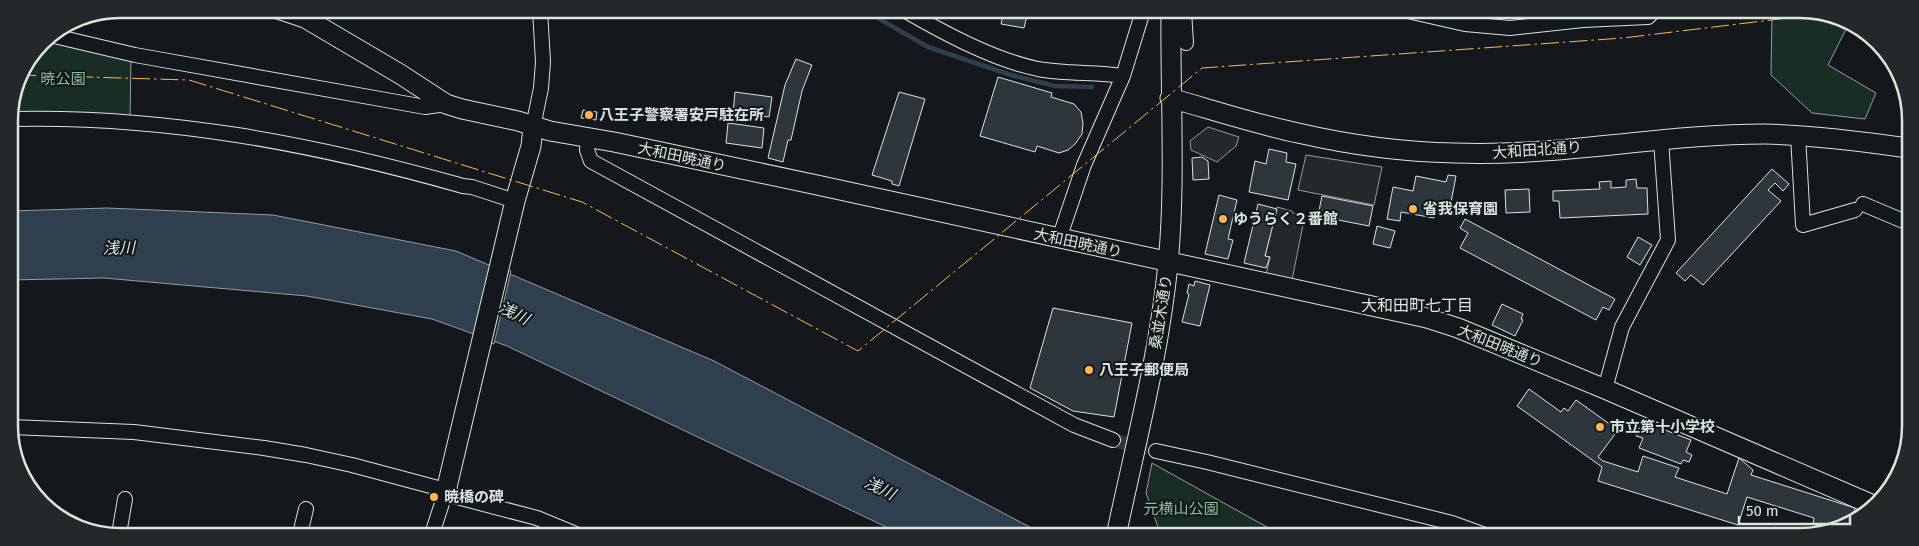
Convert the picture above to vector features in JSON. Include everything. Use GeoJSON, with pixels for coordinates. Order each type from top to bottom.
{"type":"FeatureCollection","features":[{"type":"Feature","properties":{"kind":"street","name":"大和田暁通り"},"geometry":{"type":"LineString","coordinates":[[305,18],[446,104],[588,139],[614,142],[1427,318],[1458,328],[1605,389],[1867,503]]}},
{"type":"Feature","properties":{"kind":"street"},"geometry":{"type":"LineString","coordinates":[[434,528],[447,485],[514,207],[531,146],[543,62],[540,18]]}},
{"type":"Feature","properties":{"kind":"street"},"geometry":{"type":"LineString","coordinates":[[918,18],[936,28],[1012,62],[1039,69],[1123,76]]}},
{"type":"Feature","properties":{"kind":"street"},"geometry":{"type":"LineString","coordinates":[[1059,239],[1084,165],[1123,76],[1141,18]]}},
{"type":"Feature","properties":{"kind":"street","name":"桑並木通り"},"geometry":{"type":"LineString","coordinates":[[1118,528],[1159,332],[1168,262],[1172,187],[1171,18]]}},
{"type":"Feature","properties":{"kind":"street"},"geometry":{"type":"LineString","coordinates":[[1184,18],[1186,43]]}},
{"type":"Feature","properties":{"kind":"street"},"geometry":{"type":"LineString","coordinates":[[1454,18],[1464,24],[1510,28],[1583,20],[1626,18]]}},
{"type":"Feature","properties":{"kind":"street"},"geometry":{"type":"LineString","coordinates":[[60,37],[135,55],[425,107],[446,104]]}},
{"type":"Feature","properties":{"kind":"street","name":"大和田北通り"},"geometry":{"type":"LineString","coordinates":[[1170,98],[1297,133],[1390,150],[1457,154],[1513,152],[1763,134],[1844,139],[1902,147]]}},
{"type":"Feature","properties":{"kind":"street"},"geometry":{"type":"LineString","coordinates":[[18,119],[91,120],[166,125],[282,142],[354,157],[472,187],[514,207]]}},
{"type":"Feature","properties":{"kind":"street"},"geometry":{"type":"LineString","coordinates":[[1798,135],[1803,225],[1859,207],[1902,221]]}},
{"type":"Feature","properties":{"kind":"street"},"geometry":{"type":"LineString","coordinates":[[588,139],[587,150],[591,161],[1074,425],[1114,440]]}},
{"type":"Feature","properties":{"kind":"street"},"geometry":{"type":"LineString","coordinates":[[1605,389],[1622,327],[1668,240],[1661,140]]}},
{"type":"Feature","properties":{"kind":"street"},"geometry":{"type":"LineString","coordinates":[[18,427],[134,432],[264,448],[352,465],[421,483],[447,485],[457,497],[536,518],[562,528]]}},
{"type":"Feature","properties":{"kind":"street"},"geometry":{"type":"LineString","coordinates":[[1156,451],[1207,462],[1466,528]]}},
{"type":"Feature","properties":{"kind":"street"},"geometry":{"type":"LineString","coordinates":[[120,528],[125,499]]}},
{"type":"Feature","properties":{"kind":"street"},"geometry":{"type":"LineString","coordinates":[[301,528],[306,509]]}},
{"type":"Feature","properties":{"kind":"green space"},"geometry":{"type":"Polygon","coordinates":[[[1772,18],[1813,18],[1846,29],[1828,65],[1876,93],[1865,119],[1812,113],[1771,75],[1772,18]]]}},
{"type":"Feature","properties":{"kind":"green space","name":"暁公園"},"geometry":{"type":"Polygon","coordinates":[[[54,41],[131,56],[130,119],[18,113],[18,106],[28,74],[43,52],[54,41]]]}},
{"type":"Feature","properties":{"kind":"green space","name":"元横山公園"},"geometry":{"type":"Polygon","coordinates":[[[1152,463],[1269,528],[1158,528],[1146,493],[1152,463]]]}},
{"type":"Feature","properties":{"kind":"shaded area"},"geometry":{"type":"Polygon","coordinates":[[[1208,127],[1239,137],[1236,146],[1217,162],[1191,150],[1190,141],[1208,127]]]}},
{"type":"Feature","properties":{"kind":"shaded area"},"geometry":{"type":"Polygon","coordinates":[[[1306,155],[1382,167],[1374,205],[1298,190],[1306,155]]]}},
{"type":"Feature","properties":{"kind":"shaded area"},"geometry":{"type":"Polygon","coordinates":[[[1277,207],[1305,215],[1292,280],[1266,275],[1270,257],[1265,256],[1277,207]]]}},
{"type":"Feature","properties":{"kind":"water","name":"浅川"},"geometry":{"type":"Polygon","coordinates":[[[107,208],[273,215],[456,251],[714,361],[1032,528],[888,528],[507,346],[432,319],[307,296],[104,278],[18,280],[18,211],[107,208]]]}},
{"type":"Feature","properties":{"kind":"pier"},"geometry":{"type":"Polygon","coordinates":[[[492,263],[511,271],[494,344],[475,337],[492,263]]]}},
{"type":"Feature","properties":{"kind":"building"},"geometry":{"type":"Polygon","coordinates":[[[1002,18],[1026,18],[1024,28],[1001,24],[1002,18]]]}},
{"type":"Feature","properties":{"kind":"building"},"geometry":{"type":"Polygon","coordinates":[[[796,59],[812,65],[802,91],[791,140],[788,140],[783,162],[768,158],[785,85],[796,59]]]}},
{"type":"Feature","properties":{"kind":"building"},"geometry":{"type":"Polygon","coordinates":[[[998,77],[1052,93],[1051,97],[1074,104],[1081,112],[1083,123],[1082,134],[1075,144],[1068,150],[1059,153],[1037,146],[1035,152],[980,136],[998,77]]]}},
{"type":"Feature","properties":{"kind":"building"},"geometry":{"type":"Polygon","coordinates":[[[735,92],[772,97],[769,117],[733,113],[735,92]]]}},
{"type":"Feature","properties":{"kind":"building"},"geometry":{"type":"Polygon","coordinates":[[[899,92],[925,99],[899,186],[892,184],[892,181],[872,175],[899,92]]]}},
{"type":"Feature","properties":{"kind":"building","name":"八王子警察署安戸駐在所"},"geometry":{"type":"Polygon","coordinates":[[[583,110],[597,112],[596,120],[581,118],[583,110]]]}},
{"type":"Feature","properties":{"kind":"building"},"geometry":{"type":"Polygon","coordinates":[[[728,123],[764,128],[762,148],[726,143],[728,123]]]}},
{"type":"Feature","properties":{"kind":"building"},"geometry":{"type":"Polygon","coordinates":[[[1269,149],[1287,153],[1286,162],[1296,164],[1288,200],[1249,192],[1255,161],[1266,164],[1269,149]]]}},
{"type":"Feature","properties":{"kind":"building"},"geometry":{"type":"Polygon","coordinates":[[[1202,157],[1208,161],[1209,179],[1193,180],[1192,158],[1202,157]]]}},
{"type":"Feature","properties":{"kind":"building"},"geometry":{"type":"Polygon","coordinates":[[[1772,169],[1789,184],[1783,191],[1775,183],[1768,190],[1781,201],[1703,285],[1691,275],[1685,281],[1676,273],[1772,169]]]}},
{"type":"Feature","properties":{"kind":"building"},"geometry":{"type":"Polygon","coordinates":[[[1448,175],[1456,176],[1449,213],[1436,210],[1434,218],[1401,212],[1400,221],[1387,219],[1393,187],[1413,191],[1416,176],[1446,182],[1448,175]]]}},
{"type":"Feature","properties":{"kind":"building"},"geometry":{"type":"Polygon","coordinates":[[[1636,179],[1637,188],[1647,188],[1648,214],[1560,218],[1559,201],[1553,201],[1553,191],[1600,189],[1599,182],[1611,181],[1611,188],[1626,187],[1626,180],[1636,179]]]}},
{"type":"Feature","properties":{"kind":"building"},"geometry":{"type":"Polygon","coordinates":[[[1529,189],[1530,212],[1506,213],[1505,190],[1529,189]]]}},
{"type":"Feature","properties":{"kind":"building","name":"ゆうらく２番館"},"geometry":{"type":"Polygon","coordinates":[[[1219,195],[1237,200],[1228,239],[1233,240],[1228,259],[1205,254],[1219,195]]]}},
{"type":"Feature","properties":{"kind":"building"},"geometry":{"type":"Polygon","coordinates":[[[1322,196],[1373,206],[1369,226],[1318,216],[1322,196]]]}},
{"type":"Feature","properties":{"kind":"building"},"geometry":{"type":"Polygon","coordinates":[[[1258,204],[1277,209],[1265,256],[1270,257],[1266,268],[1244,263],[1258,204]]]}},
{"type":"Feature","properties":{"kind":"building"},"geometry":{"type":"Polygon","coordinates":[[[1465,219],[1615,299],[1609,310],[1603,307],[1596,320],[1460,248],[1468,233],[1460,228],[1465,219]]]}},
{"type":"Feature","properties":{"kind":"building"},"geometry":{"type":"Polygon","coordinates":[[[1377,226],[1395,231],[1390,248],[1373,244],[1377,226]]]}},
{"type":"Feature","properties":{"kind":"building"},"geometry":{"type":"Polygon","coordinates":[[[1638,237],[1652,245],[1640,265],[1627,257],[1638,237]]]}},
{"type":"Feature","properties":{"kind":"building"},"geometry":{"type":"Polygon","coordinates":[[[1195,281],[1210,285],[1200,326],[1182,322],[1189,294],[1187,293],[1189,284],[1194,286],[1195,281]]]}},
{"type":"Feature","properties":{"kind":"building"},"geometry":{"type":"Polygon","coordinates":[[[1502,304],[1523,314],[1521,319],[1523,320],[1515,336],[1492,325],[1502,304]]]}},
{"type":"Feature","properties":{"kind":"building"},"geometry":{"type":"Polygon","coordinates":[[[1053,308],[1132,323],[1114,417],[1073,411],[1030,388],[1053,308]]]}},
{"type":"Feature","properties":{"kind":"building"},"geometry":{"type":"Polygon","coordinates":[[[1529,389],[1561,412],[1564,408],[1568,411],[1576,400],[1618,430],[1598,457],[1603,461],[1638,472],[1643,456],[1679,468],[1675,477],[1727,494],[1739,458],[1753,470],[1751,475],[1855,508],[1854,512],[1838,521],[1821,527],[1813,524],[1814,518],[1747,497],[1738,525],[1598,481],[1602,467],[1517,406],[1529,389]]]}},
{"type":"Feature","properties":{"kind":"building"},"geometry":{"type":"Polygon","coordinates":[[[1647,423],[1691,440],[1686,452],[1692,455],[1689,462],[1683,460],[1681,464],[1639,448],[1643,438],[1636,436],[1639,428],[1644,430],[1647,423]]]}},
{"type":"Feature","properties":{"kind":"waterway"},"geometry":{"type":"LineString","coordinates":[[878,18],[928,47],[1011,75],[1055,86],[1092,87]]}},
{"type":"Feature","properties":{"kind":"tunnel"},"geometry":{"type":"LineString","coordinates":[[1113,440],[1156,451]]}},
{"type":"Feature","properties":{"kind":"power"},"geometry":{"type":"LineString","coordinates":[[27,75],[189,80],[582,202],[858,351],[1202,68],[1623,38],[1788,18]]}},
{"type":"Feature","properties":{"kind":"place","name":"八王子警察署安戸駐在所"},"geometry":{"type":"Point","coordinates":[589,115]}},
{"type":"Feature","properties":{"kind":"place","name":"省我保育園"},"geometry":{"type":"Point","coordinates":[1413,209]}},
{"type":"Feature","properties":{"kind":"place","name":"ゆうらく２番館"},"geometry":{"type":"Point","coordinates":[1223,219]}},
{"type":"Feature","properties":{"kind":"place","name":"八王子郵便局"},"geometry":{"type":"Point","coordinates":[1089,370]}},
{"type":"Feature","properties":{"kind":"place","name":"市立第十小学校"},"geometry":{"type":"Point","coordinates":[1600,427]}},
{"type":"Feature","properties":{"kind":"place","name":"暁橋の碑"},"geometry":{"type":"Point","coordinates":[434,497]}},
{"type":"Feature","properties":{"kind":"district","name":"大和田町七丁目"},"geometry":{"type":"Point","coordinates":[1417,305]}}]}
